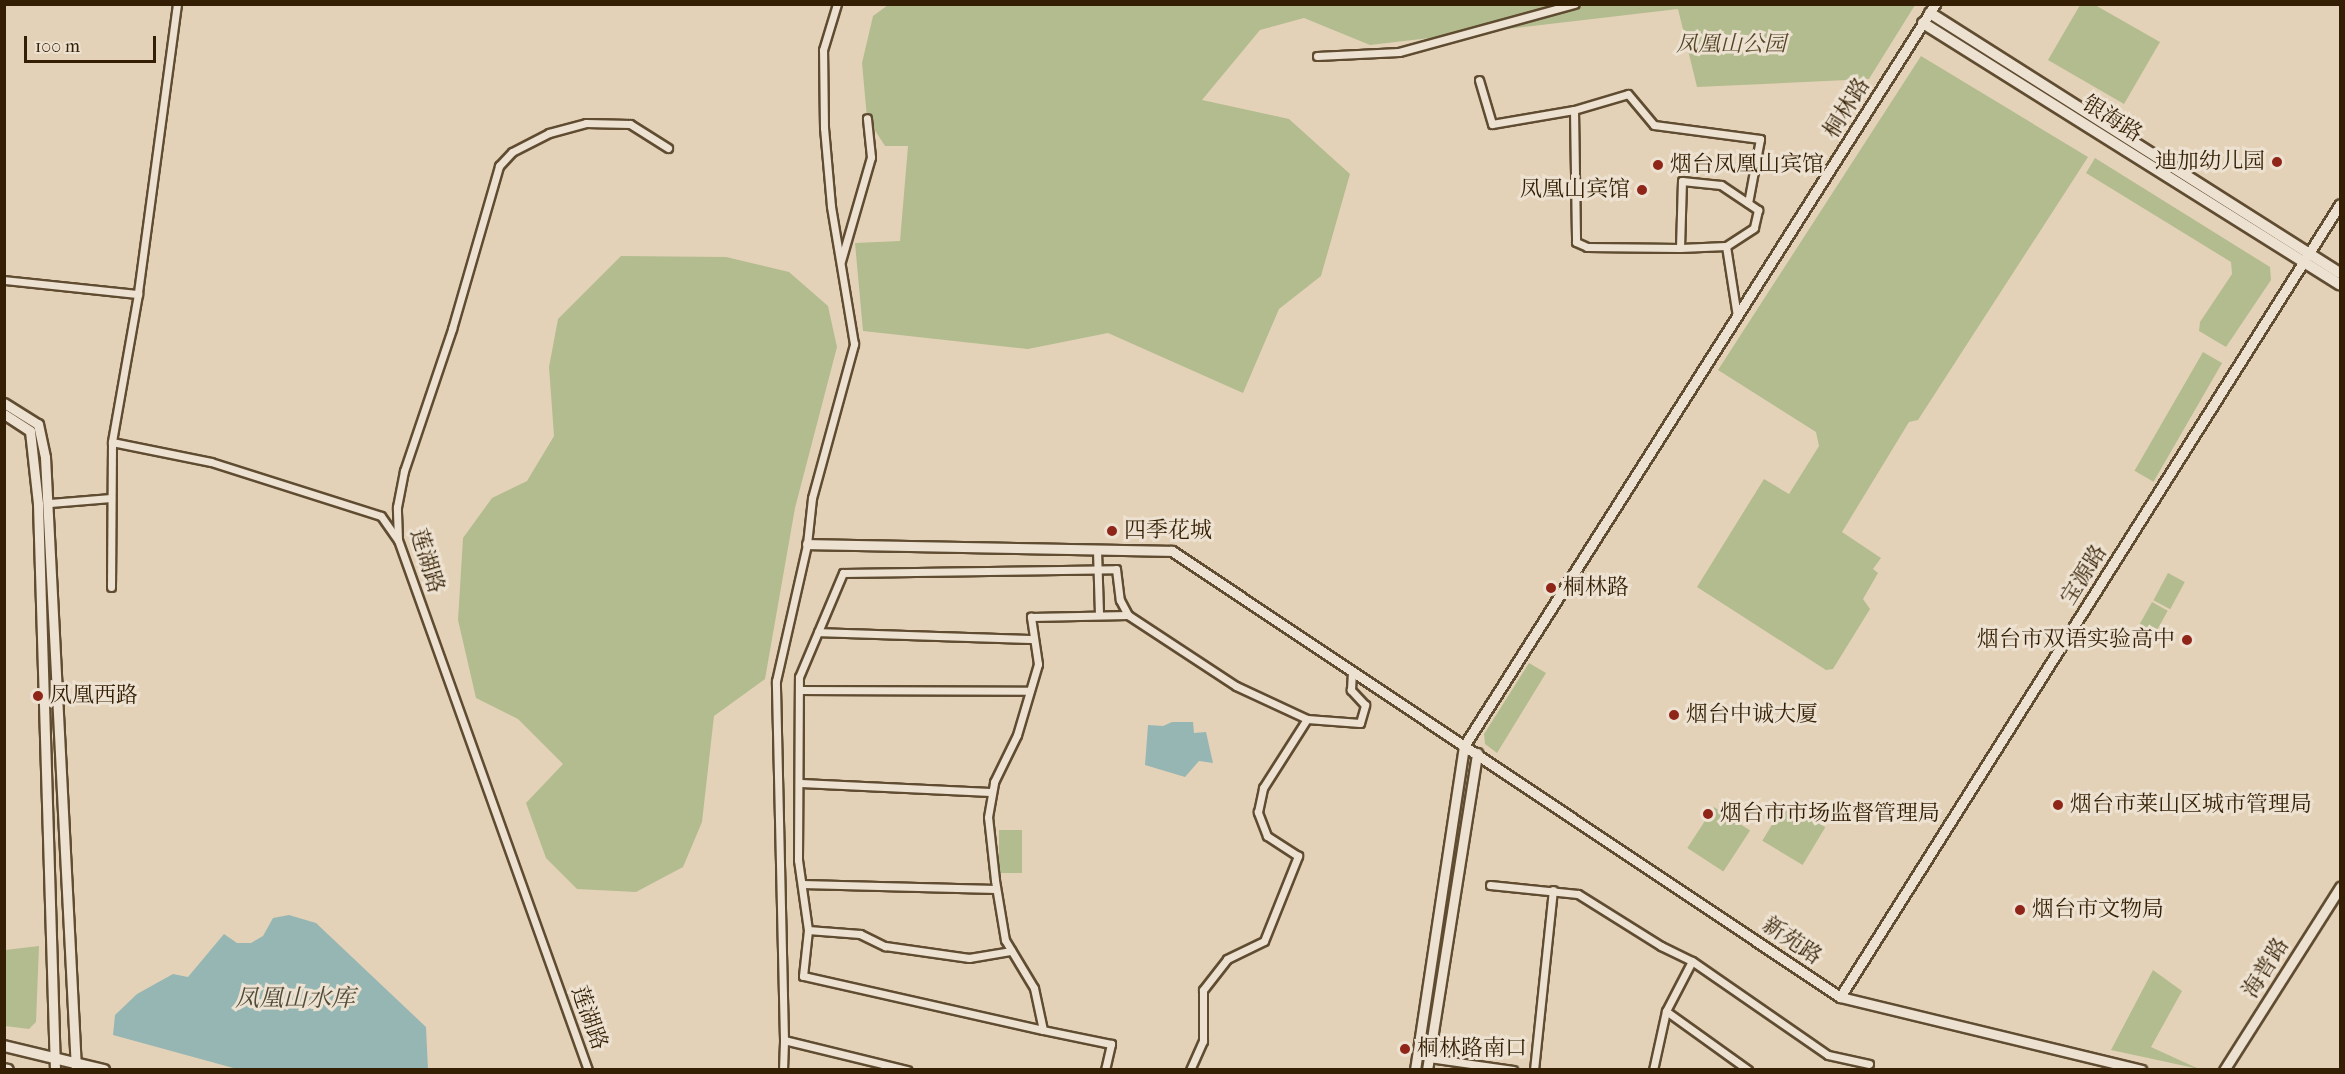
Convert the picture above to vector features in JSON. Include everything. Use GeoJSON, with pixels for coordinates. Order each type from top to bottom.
{"type":"FeatureCollection","features":[{"type":"Feature","properties":{"kind":"main road","name":"银海路"},"geometry":{"type":"LineString","coordinates":[[1933,9],[2308,258],[2340,285]]}},
{"type":"Feature","properties":{"kind":"main road","name":"银海路"},"geometry":{"type":"LineString","coordinates":[[1923,23],[2308,258],[2340,273]]}},
{"type":"Feature","properties":{"kind":"main road"},"geometry":{"type":"LineString","coordinates":[[4,1046],[56,1064],[104,1070]]}},
{"type":"Feature","properties":{"kind":"street"},"geometry":{"type":"LineString","coordinates":[[111,587],[112,442],[138,294],[177,4]]}},
{"type":"Feature","properties":{"kind":"street"},"geometry":{"type":"LineString","coordinates":[[783,1070],[776,681],[807,544],[812,498],[854,344],[840,264],[824,128],[823,50],[837,4]]}},
{"type":"Feature","properties":{"kind":"street"},"geometry":{"type":"LineString","coordinates":[[1317,56],[1399,52],[1575,4]]}},
{"type":"Feature","properties":{"kind":"street","name":"桐林路"},"geometry":{"type":"LineString","coordinates":[[1415,1070],[1464,746],[1933,9]]}},
{"type":"Feature","properties":{"kind":"street"},"geometry":{"type":"LineString","coordinates":[[1479,80],[1492,124],[1574,110],[1628,94],[1654,125],[1760,139],[1748,203]]}},
{"type":"Feature","properties":{"kind":"street"},"geometry":{"type":"LineString","coordinates":[[1574,110],[1576,242],[1587,248],[1680,248],[1726,246],[1754,228],[1758,210],[1721,185],[1682,180],[1680,248]]}},
{"type":"Feature","properties":{"kind":"street"},"geometry":{"type":"LineString","coordinates":[[840,264],[871,157],[867,118]]}},
{"type":"Feature","properties":{"kind":"street","name":"莲湖路"},"geometry":{"type":"LineString","coordinates":[[588,1070],[398,540],[397,507],[404,471],[452,329],[499,166],[512,152],[549,133],[586,123],[630,124],[668,148]]}},
{"type":"Feature","properties":{"kind":"street","name":"宝源路"},"geometry":{"type":"LineString","coordinates":[[1840,997],[2340,204]]}},
{"type":"Feature","properties":{"kind":"street"},"geometry":{"type":"LineString","coordinates":[[1726,246],[1737,316]]}},
{"type":"Feature","properties":{"kind":"street"},"geometry":{"type":"LineString","coordinates":[[4,280],[138,294]]}},
{"type":"Feature","properties":{"kind":"street"},"geometry":{"type":"LineString","coordinates":[[4,403],[38,424],[50,503],[75,1066]]}},
{"type":"Feature","properties":{"kind":"street"},"geometry":{"type":"LineString","coordinates":[[4,414],[30,431],[38,504],[56,1064]]}},
{"type":"Feature","properties":{"kind":"street"},"geometry":{"type":"LineString","coordinates":[[112,442],[211,462],[381,516],[398,540]]}},
{"type":"Feature","properties":{"kind":"street"},"geometry":{"type":"LineString","coordinates":[[50,503],[111,498]]}},
{"type":"Feature","properties":{"kind":"street","name":"新苑路"},"geometry":{"type":"LineString","coordinates":[[807,544],[1172,551],[1840,997],[2141,1070]]}},
{"type":"Feature","properties":{"kind":"street"},"geometry":{"type":"LineString","coordinates":[[1097,550],[1099,614]]}},
{"type":"Feature","properties":{"kind":"street"},"geometry":{"type":"LineString","coordinates":[[1106,1070],[1111,1044],[803,976],[808,930],[802,884],[799,677],[843,573],[1116,569],[1120,600],[1128,615],[1236,686],[1307,719],[1360,723],[1365,705],[1351,690],[1352,672]]}},
{"type":"Feature","properties":{"kind":"street"},"geometry":{"type":"LineString","coordinates":[[1043,1030],[1035,988],[1005,940],[996,889],[988,817],[992,792],[1017,735],[1038,664],[1031,617],[1128,615]]}},
{"type":"Feature","properties":{"kind":"street"},"geometry":{"type":"LineString","coordinates":[[818,632],[1035,639]]}},
{"type":"Feature","properties":{"kind":"street"},"geometry":{"type":"LineString","coordinates":[[799,690],[1029,692]]}},
{"type":"Feature","properties":{"kind":"street"},"geometry":{"type":"LineString","coordinates":[[1190,1070],[1203,1041],[1203,990],[1227,958],[1264,941],[1298,856],[1267,836],[1258,812],[1263,788],[1307,719]]}},
{"type":"Feature","properties":{"kind":"street"},"geometry":{"type":"LineString","coordinates":[[1427,1070],[1477,753]]}},
{"type":"Feature","properties":{"kind":"street"},"geometry":{"type":"LineString","coordinates":[[799,783],[992,792]]}},
{"type":"Feature","properties":{"kind":"street"},"geometry":{"type":"LineString","coordinates":[[802,884],[996,889]]}},
{"type":"Feature","properties":{"kind":"street"},"geometry":{"type":"LineString","coordinates":[[1490,885],[1578,894],[1661,946],[1692,961],[1828,1055],[1869,1064]]}},
{"type":"Feature","properties":{"kind":"street","name":"海普路"},"geometry":{"type":"LineString","coordinates":[[2224,1070],[2340,887]]}},
{"type":"Feature","properties":{"kind":"street"},"geometry":{"type":"LineString","coordinates":[[1534,1070],[1553,890]]}},
{"type":"Feature","properties":{"kind":"street"},"geometry":{"type":"LineString","coordinates":[[808,930],[860,934],[885,946],[969,958],[1011,951]]}},
{"type":"Feature","properties":{"kind":"street"},"geometry":{"type":"LineString","coordinates":[[1653,1070],[1666,1011],[1692,961]]}},
{"type":"Feature","properties":{"kind":"street"},"geometry":{"type":"LineString","coordinates":[[1666,1011],[1748,1070]]}},
{"type":"Feature","properties":{"kind":"street"},"geometry":{"type":"LineString","coordinates":[[784,1041],[907,1070]]}},
{"type":"Feature","properties":{"kind":"street"},"geometry":{"type":"LineString","coordinates":[[1429,1058],[1513,1070]]}},
{"type":"Feature","properties":{"kind":"green space","name":"凤凰山公园"},"geometry":{"type":"Polygon","coordinates":[[[888,5],[1915,5],[1869,79],[1697,87],[1678,9],[1370,45],[1304,18],[1260,30],[1202,100],[1289,119],[1350,174],[1321,276],[1279,309],[1243,393],[1108,333],[1028,349],[863,331],[855,243],[900,241],[908,146],[885,146],[867,118],[862,63],[873,16],[888,5]]]}},
{"type":"Feature","properties":{"kind":"green space"},"geometry":{"type":"Polygon","coordinates":[[[2080,5],[2095,5],[2160,42],[2124,104],[2048,60],[2080,5]]]}},
{"type":"Feature","properties":{"kind":"green space"},"geometry":{"type":"Polygon","coordinates":[[[1921,56],[2088,157],[1918,420],[1909,422],[1842,532],[1881,558],[1873,569],[1878,573],[1863,599],[1870,609],[1833,669],[1826,670],[1697,587],[1764,479],[1789,494],[1819,446],[1816,432],[1718,370],[1921,56]]]}},
{"type":"Feature","properties":{"kind":"green space"},"geometry":{"type":"Polygon","coordinates":[[[2095,158],[2270,267],[2271,280],[2226,347],[2199,331],[2200,322],[2232,274],[2231,262],[2086,173],[2095,158]]]}},
{"type":"Feature","properties":{"kind":"green space"},"geometry":{"type":"Polygon","coordinates":[[[621,256],[726,257],[789,272],[828,306],[837,347],[795,508],[765,679],[714,716],[702,822],[683,867],[636,892],[577,889],[546,858],[526,803],[563,764],[518,719],[476,698],[458,620],[463,538],[492,498],[527,481],[554,436],[549,367],[558,319],[621,256]]]}},
{"type":"Feature","properties":{"kind":"green space"},"geometry":{"type":"Polygon","coordinates":[[[2203,352],[2222,363],[2154,482],[2134,471],[2203,352]]]}},
{"type":"Feature","properties":{"kind":"green space"},"geometry":{"type":"Polygon","coordinates":[[[2168,573],[2185,582],[2170,609],[2153,600],[2168,573]]]}},
{"type":"Feature","properties":{"kind":"green space"},"geometry":{"type":"Polygon","coordinates":[[[2152,602],[2168,611],[2153,638],[2137,629],[2152,602]]]}},
{"type":"Feature","properties":{"kind":"green space"},"geometry":{"type":"Polygon","coordinates":[[[1529,663],[1546,673],[1497,753],[1485,744],[1484,734],[1529,663]]]}},
{"type":"Feature","properties":{"kind":"green space"},"geometry":{"type":"Polygon","coordinates":[[[1785,803],[1825,827],[1803,865],[1762,841],[1785,803]]]}},
{"type":"Feature","properties":{"kind":"green space"},"geometry":{"type":"Polygon","coordinates":[[[1714,807],[1750,830],[1723,872],[1687,848],[1714,807]]]}},
{"type":"Feature","properties":{"kind":"green space"},"geometry":{"type":"Polygon","coordinates":[[[999,830],[1022,830],[1022,873],[999,873],[999,830]]]}},
{"type":"Feature","properties":{"kind":"green space"},"geometry":{"type":"Polygon","coordinates":[[[39,946],[36,1022],[29,1029],[5,1026],[5,950],[39,946]]]}},
{"type":"Feature","properties":{"kind":"green space"},"geometry":{"type":"Polygon","coordinates":[[[2153,970],[2182,991],[2151,1047],[2199,1069],[2111,1050],[2153,970]]]}},
{"type":"Feature","properties":{"kind":"water"},"geometry":{"type":"Polygon","coordinates":[[[1172,722],[1193,722],[1194,733],[1206,732],[1213,763],[1199,761],[1185,777],[1145,765],[1148,725],[1163,726],[1172,722]]]}},
{"type":"Feature","properties":{"kind":"water","name":"凤凰山水库"},"geometry":{"type":"Polygon","coordinates":[[[289,915],[316,923],[426,1027],[428,1069],[237,1069],[113,1035],[115,1015],[137,994],[173,974],[188,977],[224,934],[237,943],[251,943],[263,936],[273,918],[289,915]]]}},
{"type":"Feature","properties":{"kind":"place","name":"迪加幼儿园"},"geometry":{"type":"Point","coordinates":[2277,162]}},
{"type":"Feature","properties":{"kind":"place","name":"烟台凤凰山宾馆"},"geometry":{"type":"Point","coordinates":[1658,165]}},
{"type":"Feature","properties":{"kind":"place","name":"凤凰山宾馆"},"geometry":{"type":"Point","coordinates":[1642,190]}},
{"type":"Feature","properties":{"kind":"place","name":"四季花城"},"geometry":{"type":"Point","coordinates":[1112,531]}},
{"type":"Feature","properties":{"kind":"place","name":"桐林路"},"geometry":{"type":"Point","coordinates":[1551,588]}},
{"type":"Feature","properties":{"kind":"place","name":"烟台市双语实验高中"},"geometry":{"type":"Point","coordinates":[2187,640]}},
{"type":"Feature","properties":{"kind":"place","name":"凤凰西路"},"geometry":{"type":"Point","coordinates":[38,696]}},
{"type":"Feature","properties":{"kind":"place","name":"烟台中诚大厦"},"geometry":{"type":"Point","coordinates":[1674,715]}},
{"type":"Feature","properties":{"kind":"place","name":"烟台市莱山区城市管理局"},"geometry":{"type":"Point","coordinates":[2058,805]}},
{"type":"Feature","properties":{"kind":"place","name":"烟台市市场监督管理局"},"geometry":{"type":"Point","coordinates":[1708,814]}},
{"type":"Feature","properties":{"kind":"place","name":"烟台市文物局"},"geometry":{"type":"Point","coordinates":[2020,910]}},
{"type":"Feature","properties":{"kind":"place","name":"桐林路南口"},"geometry":{"type":"Point","coordinates":[1405,1049]}}]}
